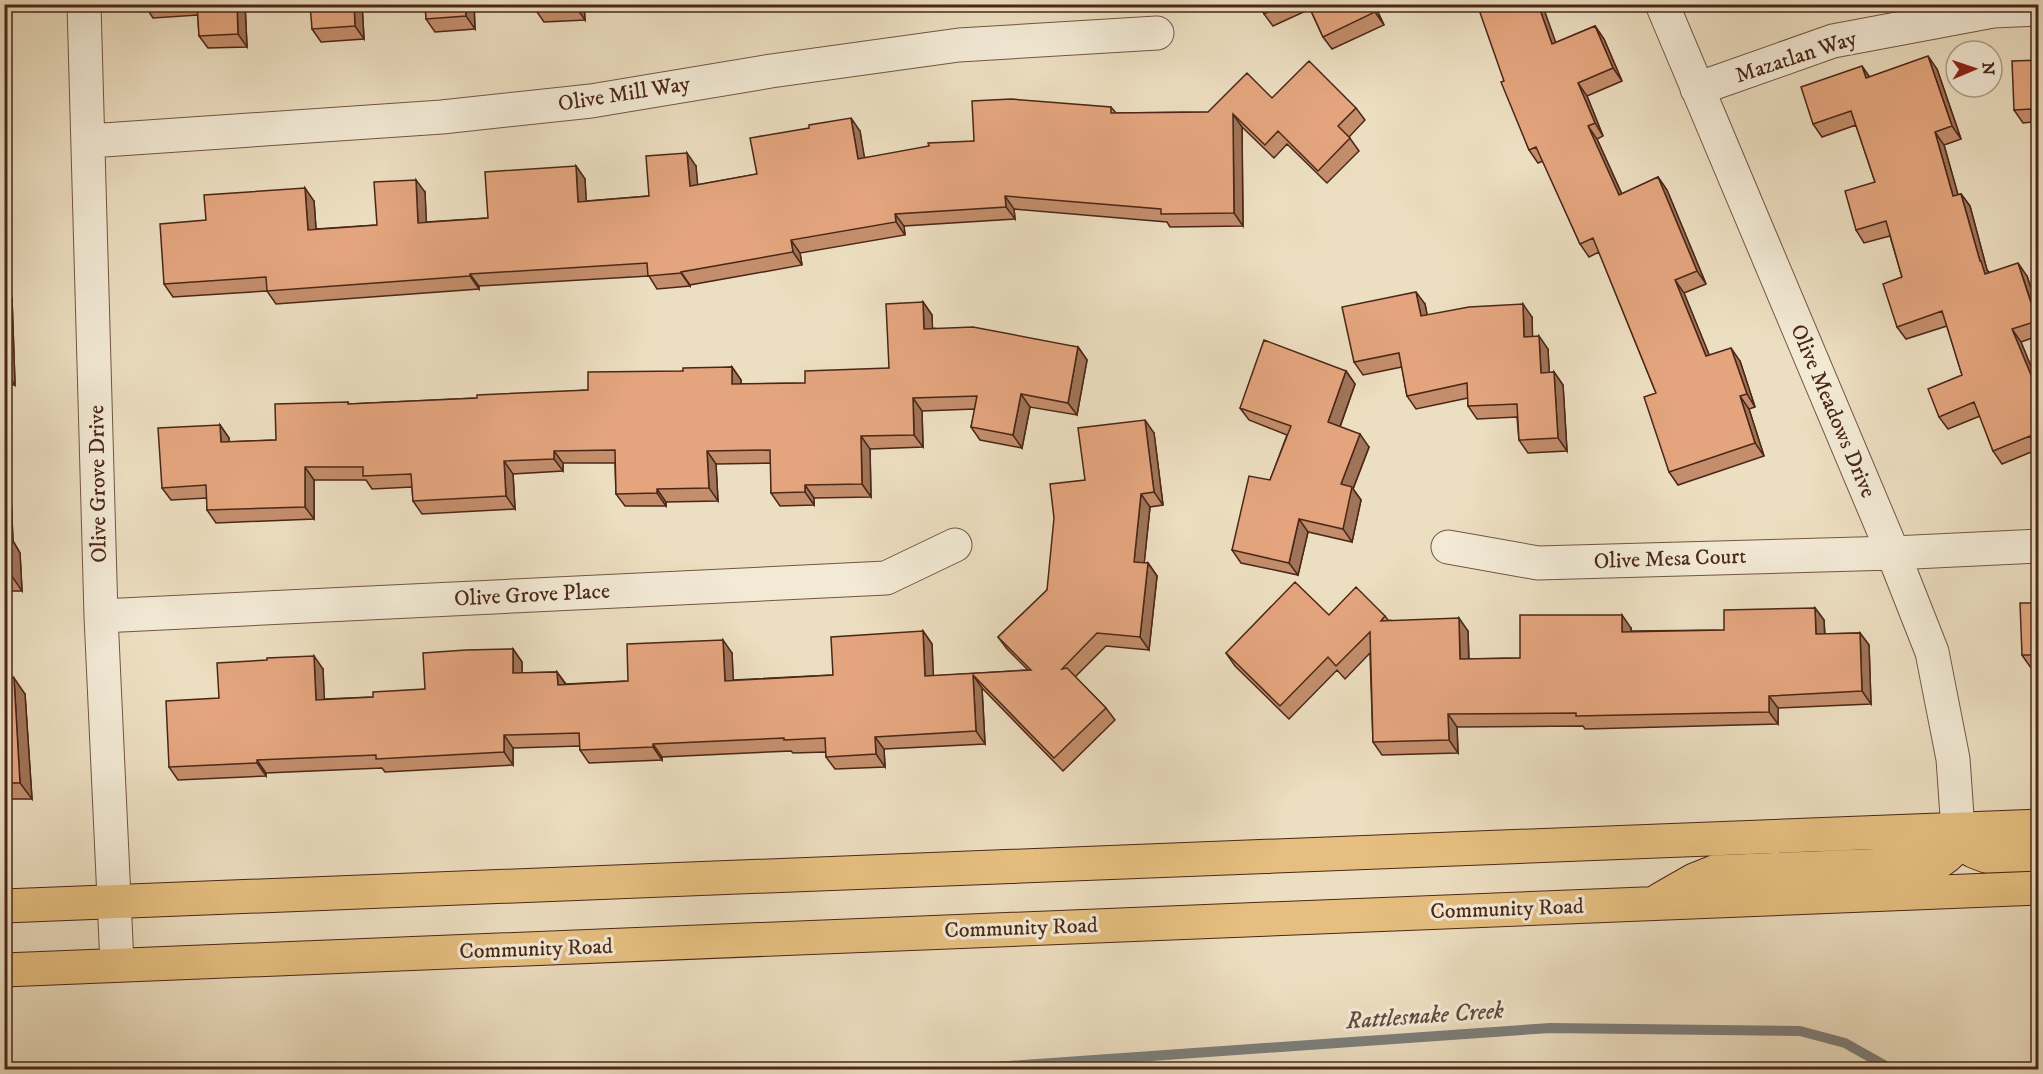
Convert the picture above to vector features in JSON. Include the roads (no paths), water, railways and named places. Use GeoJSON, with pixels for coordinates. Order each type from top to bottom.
{"type":"FeatureCollection","features":[{"type":"Feature","properties":{"kind":"main road"},"geometry":{"type":"LineString","coordinates":[[4,906],[2038,826]]}},
{"type":"Feature","properties":{"kind":"main road"},"geometry":{"type":"LineString","coordinates":[[1958,830],[1972,852],[1986,856],[2038,854]]}},
{"type":"Feature","properties":{"kind":"main road"},"geometry":{"type":"LineString","coordinates":[[1655,903],[1694,879],[1714,872],[1936,863],[1946,858],[1956,847],[1958,830]]}},
{"type":"Feature","properties":{"kind":"main road","name":"Community Road"},"geometry":{"type":"LineString","coordinates":[[4,970],[2038,888]]}},
{"type":"Feature","properties":{"kind":"street","name":"Olive Grove Drive"},"geometry":{"type":"LineString","coordinates":[[84,4],[101,616],[117,964]]}},
{"type":"Feature","properties":{"kind":"street","name":"Olive Meadows Drive"},"geometry":{"type":"LineString","coordinates":[[1662,4],[1893,553],[1932,652],[1953,759],[1958,830]]}},
{"type":"Feature","properties":{"kind":"street","name":"Mazatlan Way"},"geometry":{"type":"LineString","coordinates":[[1697,90],[1833,41],[1993,11],[2038,9]]}},
{"type":"Feature","properties":{"kind":"street","name":"Olive Mill Way"},"geometry":{"type":"LineString","coordinates":[[89,141],[442,117],[591,101],[771,71],[959,45],[1157,33]]}},
{"type":"Feature","properties":{"kind":"street","name":"Olive Grove Place"},"geometry":{"type":"LineString","coordinates":[[101,616],[886,578],[955,545]]}},
{"type":"Feature","properties":{"kind":"street","name":"Olive Mesa Court"},"geometry":{"type":"LineString","coordinates":[[1448,547],[1538,563],[1893,553],[2038,546]]}},
{"type":"Feature","properties":{"kind":"waterway","name":"Rattlesnake Creek"},"geometry":{"type":"LineString","coordinates":[[952,1070],[1550,1028],[1800,1031],[1845,1043],[1893,1070]]}}]}
